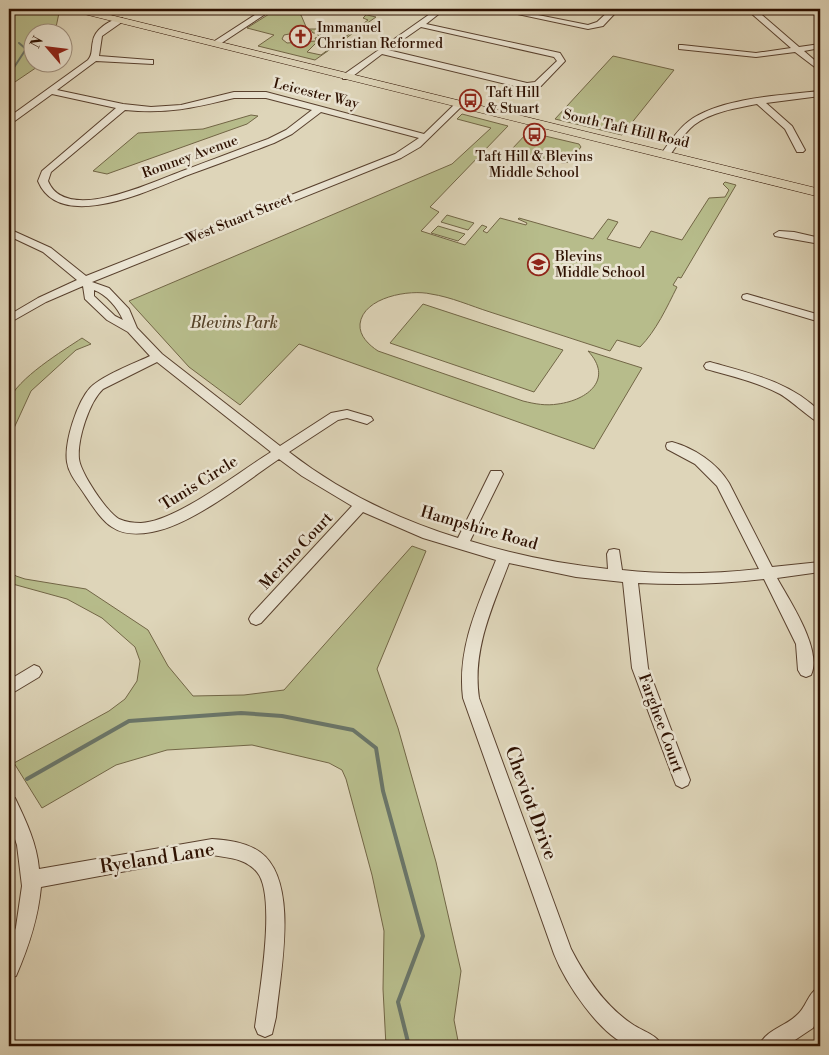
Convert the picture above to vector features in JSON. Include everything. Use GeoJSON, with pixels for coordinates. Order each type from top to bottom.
{"type":"FeatureCollection","features":[{"type":"Feature","properties":{"kind":"main road","name":"South Taft Hill Road"},"geometry":{"type":"LineString","coordinates":[[74,9],[820,192]]}},
{"type":"Feature","properties":{"kind":"street"},"geometry":{"type":"LineString","coordinates":[[214,44],[268,9]]}},
{"type":"Feature","properties":{"kind":"street"},"geometry":{"type":"LineString","coordinates":[[346,77],[380,51],[402,39],[441,9]]}},
{"type":"Feature","properties":{"kind":"street"},"geometry":{"type":"LineString","coordinates":[[498,9],[588,27],[600,24],[615,9]]}},
{"type":"Feature","properties":{"kind":"street"},"geometry":{"type":"LineString","coordinates":[[709,11],[753,10],[820,69]]}},
{"type":"Feature","properties":{"kind":"street"},"geometry":{"type":"LineString","coordinates":[[9,121],[95,58],[98,48],[97,40],[100,34],[119,20]]}},
{"type":"Feature","properties":{"kind":"street"},"geometry":{"type":"LineString","coordinates":[[380,51],[527,86],[538,84],[561,61],[557,55],[421,25]]}},
{"type":"Feature","properties":{"kind":"street"},"geometry":{"type":"LineString","coordinates":[[682,47],[756,55],[820,46]]}},
{"type":"Feature","properties":{"kind":"street"},"geometry":{"type":"LineString","coordinates":[[95,58],[150,62]]}},
{"type":"Feature","properties":{"kind":"street","name":"Leicester Way"},"geometry":{"type":"LineString","coordinates":[[50,91],[123,107],[151,110],[174,109],[222,97],[252,94],[275,97],[426,137]]}},
{"type":"Feature","properties":{"kind":"street"},"geometry":{"type":"LineString","coordinates":[[666,154],[691,124],[699,118],[721,109],[820,93]]}},
{"type":"Feature","properties":{"kind":"street"},"geometry":{"type":"LineString","coordinates":[[760,102],[789,128],[800,150]]}},
{"type":"Feature","properties":{"kind":"street","name":"West Stuart Street"},"geometry":{"type":"LineString","coordinates":[[9,320],[42,300],[398,156],[417,145],[460,104]]}},
{"type":"Feature","properties":{"kind":"street"},"geometry":{"type":"LineString","coordinates":[[30,184],[43,181],[51,166],[123,107]]}},
{"type":"Feature","properties":{"kind":"street","name":"Romney Avenue"},"geometry":{"type":"LineString","coordinates":[[43,181],[46,190],[61,200],[92,206],[116,199],[271,141],[289,132],[319,109]]}},
{"type":"Feature","properties":{"kind":"street","name":"Hampshire Road"},"geometry":{"type":"LineString","coordinates":[[10,233],[47,250],[86,283],[105,290],[125,312],[132,329],[158,357],[307,473],[361,505],[413,528],[461,545],[504,557],[544,566],[623,576],[675,579],[737,577],[820,567]]}},
{"type":"Feature","properties":{"kind":"street"},"geometry":{"type":"LineString","coordinates":[[779,234],[794,235],[820,241]]}},
{"type":"Feature","properties":{"kind":"street"},"geometry":{"type":"LineString","coordinates":[[747,297],[820,319]]}},
{"type":"Feature","properties":{"kind":"street","name":"Tunis Circle"},"geometry":{"type":"LineString","coordinates":[[158,357],[99,386],[91,393],[85,404],[73,450],[73,462],[76,472],[106,515],[112,520],[133,528],[149,528],[166,524],[179,518],[335,416],[347,414],[367,420]]}},
{"type":"Feature","properties":{"kind":"street"},"geometry":{"type":"LineString","coordinates":[[710,366],[782,389],[800,400],[820,420]]}},
{"type":"Feature","properties":{"kind":"street"},"geometry":{"type":"LineString","coordinates":[[672,446],[697,458],[722,483],[804,644],[806,670]]}},
{"type":"Feature","properties":{"kind":"street"},"geometry":{"type":"LineString","coordinates":[[461,545],[496,474]]}},
{"type":"Feature","properties":{"kind":"street","name":"Merino Court"},"geometry":{"type":"LineString","coordinates":[[256,619],[361,505]]}},
{"type":"Feature","properties":{"kind":"street","name":"Farghee Court"},"geometry":{"type":"LineString","coordinates":[[614,554],[623,576],[640,668],[682,780]]}},
{"type":"Feature","properties":{"kind":"street","name":"Cheviot Drive"},"geometry":{"type":"LineString","coordinates":[[504,557],[469,655],[468,684],[471,698],[560,944],[571,969],[590,999],[602,1012],[644,1043]]}},
{"type":"Feature","properties":{"kind":"street"},"geometry":{"type":"LineString","coordinates":[[9,688],[34,672]]}},
{"type":"Feature","properties":{"kind":"street"},"geometry":{"type":"LineString","coordinates":[[9,804],[23,831],[29,851],[33,879],[27,920],[9,969]]}},
{"type":"Feature","properties":{"kind":"street","name":"Ryeland Lane"},"geometry":{"type":"LineString","coordinates":[[33,879],[212,847],[229,848],[244,852],[255,859],[266,870],[276,901],[265,1027]]}},
{"type":"Feature","properties":{"kind":"street"},"geometry":{"type":"LineString","coordinates":[[769,1046],[806,1021],[820,997]]}},
{"type":"Feature","properties":{"kind":"green space"},"geometry":{"type":"Polygon","coordinates":[[[9,9],[41,9],[59,13],[57,22],[22,22],[22,72],[30,72],[9,86],[9,9]]]}},
{"type":"Feature","properties":{"kind":"green space"},"geometry":{"type":"Polygon","coordinates":[[[277,9],[337,9],[340,9],[376,17],[315,60],[258,46],[274,35],[247,28],[277,9]],[[337,9],[298,14],[301,15],[307,29],[318,29],[322,37],[307,52],[321,55],[368,20],[363,18],[366,15],[337,9]],[[311,30],[284,35],[282,39],[287,43],[316,41],[315,38],[319,37],[317,33],[313,33],[311,30]]]}},
{"type":"Feature","properties":{"kind":"green space"},"geometry":{"type":"Polygon","coordinates":[[[613,56],[674,70],[622,135],[555,119],[613,56]]]}},
{"type":"Feature","properties":{"kind":"green space","name":"Blevins Park"},"geometry":{"type":"Polygon","coordinates":[[[462,114],[508,126],[430,207],[439,212],[421,231],[465,245],[482,225],[487,227],[483,231],[487,233],[500,218],[526,225],[527,223],[519,218],[593,239],[608,219],[618,222],[607,239],[640,248],[651,231],[682,240],[709,198],[725,197],[729,190],[723,184],[725,182],[736,185],[681,278],[678,277],[673,285],[677,287],[661,318],[640,347],[617,340],[610,351],[453,299],[422,293],[400,294],[378,301],[369,307],[363,315],[360,324],[361,332],[368,343],[378,351],[532,403],[558,404],[569,402],[588,393],[598,379],[598,371],[595,361],[588,351],[642,368],[594,449],[299,344],[240,405],[189,367],[129,301],[452,164],[491,128],[457,119],[462,114]]]}},
{"type":"Feature","properties":{"kind":"green space"},"geometry":{"type":"Polygon","coordinates":[[[251,115],[258,116],[247,124],[107,174],[93,171],[138,133],[203,129],[251,115]]]}},
{"type":"Feature","properties":{"kind":"green space"},"geometry":{"type":"Polygon","coordinates":[[[528,132],[579,144],[581,147],[569,162],[563,163],[511,150],[528,132]]]}},
{"type":"Feature","properties":{"kind":"green space"},"geometry":{"type":"Polygon","coordinates":[[[447,215],[474,223],[468,230],[441,222],[447,215]]]}},
{"type":"Feature","properties":{"kind":"green space"},"geometry":{"type":"Polygon","coordinates":[[[438,226],[465,234],[458,241],[431,233],[438,226]]]}},
{"type":"Feature","properties":{"kind":"green space"},"geometry":{"type":"Polygon","coordinates":[[[423,304],[563,350],[534,392],[390,343],[423,304]]]}},
{"type":"Feature","properties":{"kind":"green space"},"geometry":{"type":"Polygon","coordinates":[[[82,338],[91,344],[76,350],[31,391],[9,439],[8,405],[13,392],[41,366],[82,338]]]}},
{"type":"Feature","properties":{"kind":"green space"},"geometry":{"type":"Polygon","coordinates":[[[412,546],[426,551],[377,669],[398,728],[436,862],[461,971],[454,1020],[459,1046],[386,1046],[383,989],[384,931],[372,875],[342,770],[329,763],[252,745],[167,750],[116,765],[42,808],[14,763],[109,711],[125,699],[137,681],[140,661],[135,647],[102,618],[67,599],[9,583],[9,570],[16,576],[25,579],[86,589],[148,630],[168,666],[193,696],[244,695],[284,690],[412,546]]]}},
{"type":"Feature","properties":{"kind":"waterway"},"geometry":{"type":"LineString","coordinates":[[9,75],[26,49],[19,43]]}},
{"type":"Feature","properties":{"kind":"waterway"},"geometry":{"type":"LineString","coordinates":[[27,779],[129,721],[241,713],[282,716],[353,730],[376,748],[383,791],[423,936],[398,1002],[409,1046]]}},
{"type":"Feature","properties":{"kind":"place","name":"Immanuel Christian Reformed"},"geometry":{"type":"Point","coordinates":[301,36]}},
{"type":"Feature","properties":{"kind":"place","name":"Taft Hill & Stuart"},"geometry":{"type":"Point","coordinates":[470,101]}},
{"type":"Feature","properties":{"kind":"place","name":"Taft Hill & Blevins Middle School"},"geometry":{"type":"Point","coordinates":[534,134]}},
{"type":"Feature","properties":{"kind":"place","name":"Blevins Middle School"},"geometry":{"type":"Point","coordinates":[539,265]}}]}
